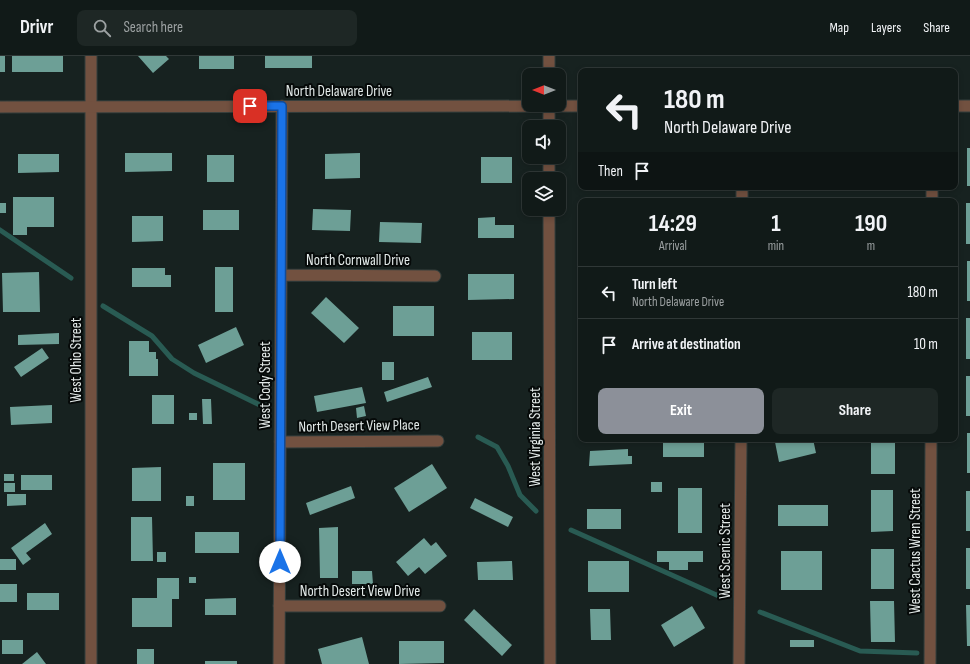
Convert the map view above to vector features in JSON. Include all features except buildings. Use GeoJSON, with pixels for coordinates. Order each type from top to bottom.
{"type":"FeatureCollection","features":[{"type":"Feature","properties":{"kind":"street","name":"West Ohio Street"},"geometry":{"type":"LineString","coordinates":[[91,56],[91,664]]}},
{"type":"Feature","properties":{"kind":"street"},"geometry":{"type":"LineString","coordinates":[[549,56],[549,68]]}},
{"type":"Feature","properties":{"kind":"street","name":"West Cody Street"},"geometry":{"type":"LineString","coordinates":[[279,664],[282,106]]}},
{"type":"Feature","properties":{"kind":"street","name":"North Delaware Drive"},"geometry":{"type":"LineString","coordinates":[[0,107],[522,106]]}},
{"type":"Feature","properties":{"kind":"street","name":"North Delaware Drive"},"geometry":{"type":"LineString","coordinates":[[566,106],[578,106]]}},
{"type":"Feature","properties":{"kind":"street"},"geometry":{"type":"LineString","coordinates":[[958,106],[970,106]]}},
{"type":"Feature","properties":{"kind":"street","name":"West Virginia Street"},"geometry":{"type":"LineString","coordinates":[[549,216],[550,664]]}},
{"type":"Feature","properties":{"kind":"street","name":"North Cornwall Drive"},"geometry":{"type":"LineString","coordinates":[[281,275],[436,276]]}},
{"type":"Feature","properties":{"kind":"street","name":"North Desert View Place"},"geometry":{"type":"LineString","coordinates":[[280,442],[438,441]]}},
{"type":"Feature","properties":{"kind":"street","name":"West Scenic Street"},"geometry":{"type":"LineString","coordinates":[[739,664],[741,442]]}},
{"type":"Feature","properties":{"kind":"street","name":"West Cactus Wren Street"},"geometry":{"type":"LineString","coordinates":[[930,664],[931,442]]}},
{"type":"Feature","properties":{"kind":"street","name":"North Desert View Drive"},"geometry":{"type":"LineString","coordinates":[[279,606],[440,606]]}},
{"type":"Feature","properties":{"kind":"waterway"},"geometry":{"type":"LineString","coordinates":[[0,230],[71,278]]}},
{"type":"Feature","properties":{"kind":"waterway"},"geometry":{"type":"LineString","coordinates":[[103,306],[152,336],[172,359],[194,373],[264,407]]}},
{"type":"Feature","properties":{"kind":"waterway"},"geometry":{"type":"LineString","coordinates":[[478,437],[497,447],[508,466],[520,495],[536,511]]}},
{"type":"Feature","properties":{"kind":"waterway"},"geometry":{"type":"LineString","coordinates":[[571,530],[721,597]]}},
{"type":"Feature","properties":{"kind":"waterway"},"geometry":{"type":"LineString","coordinates":[[760,612],[860,651],[917,653]]}},
{"type":"Feature","properties":{"kind":"route"},"geometry":{"type":"LineString","coordinates":[[250,106],[282,106],[280,562]]}}]}
